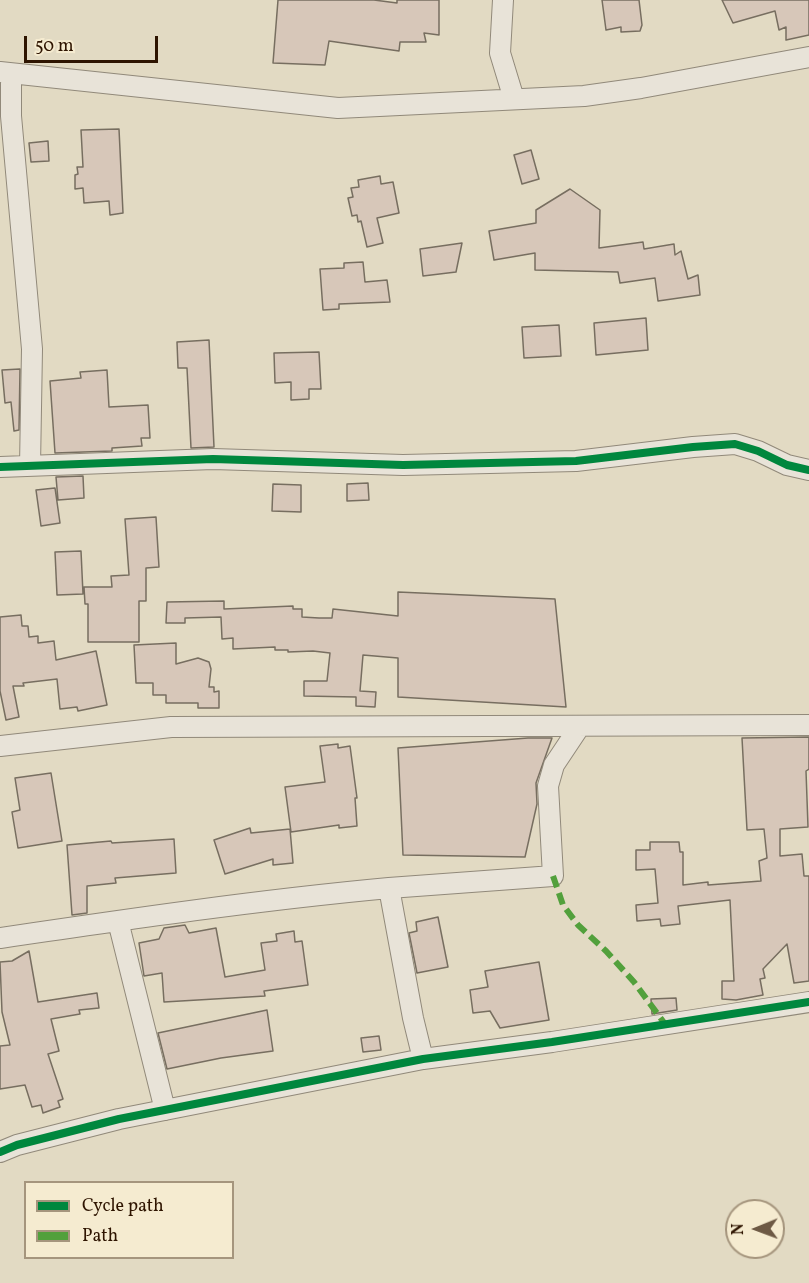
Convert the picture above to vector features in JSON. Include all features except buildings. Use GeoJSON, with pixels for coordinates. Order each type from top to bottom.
{"type":"FeatureCollection","features":[{"type":"Feature","properties":{"kind":"street"},"geometry":{"type":"LineString","coordinates":[[502,0],[500,53],[514,99]]}},
{"type":"Feature","properties":{"kind":"street"},"geometry":{"type":"LineString","coordinates":[[30,466],[32,350],[6,73],[338,108],[584,96],[641,88],[809,57]]}},
{"type":"Feature","properties":{"kind":"street"},"geometry":{"type":"LineString","coordinates":[[0,467],[213,459],[403,465],[576,462],[735,444],[758,451],[787,465],[809,470]]}},
{"type":"Feature","properties":{"kind":"street"},"geometry":{"type":"LineString","coordinates":[[0,746],[171,727],[809,725]]}},
{"type":"Feature","properties":{"kind":"street"},"geometry":{"type":"LineString","coordinates":[[0,938],[118,921],[389,888],[553,876],[548,786],[554,765],[580,726]]}},
{"type":"Feature","properties":{"kind":"street"},"geometry":{"type":"LineString","coordinates":[[389,888],[413,1018],[423,1059]]}},
{"type":"Feature","properties":{"kind":"street"},"geometry":{"type":"LineString","coordinates":[[118,921],[165,1110]]}},
{"type":"Feature","properties":{"kind":"street"},"geometry":{"type":"LineString","coordinates":[[0,1152],[17,1145],[119,1119],[423,1059],[552,1042],[809,1002]]}},
{"type":"Feature","properties":{"kind":"marked path"},"geometry":{"type":"LineString","coordinates":[[553,876],[563,905],[578,925],[634,982],[665,1024]]}},
{"type":"Feature","properties":{"kind":"cycle path"},"geometry":{"type":"LineString","coordinates":[[0,467],[213,459],[403,465],[576,461],[735,444],[758,451],[787,465],[809,470]]}},
{"type":"Feature","properties":{"kind":"cycle path"},"geometry":{"type":"LineString","coordinates":[[0,1152],[17,1145],[119,1119],[423,1059],[552,1042],[809,1002]]}}]}
